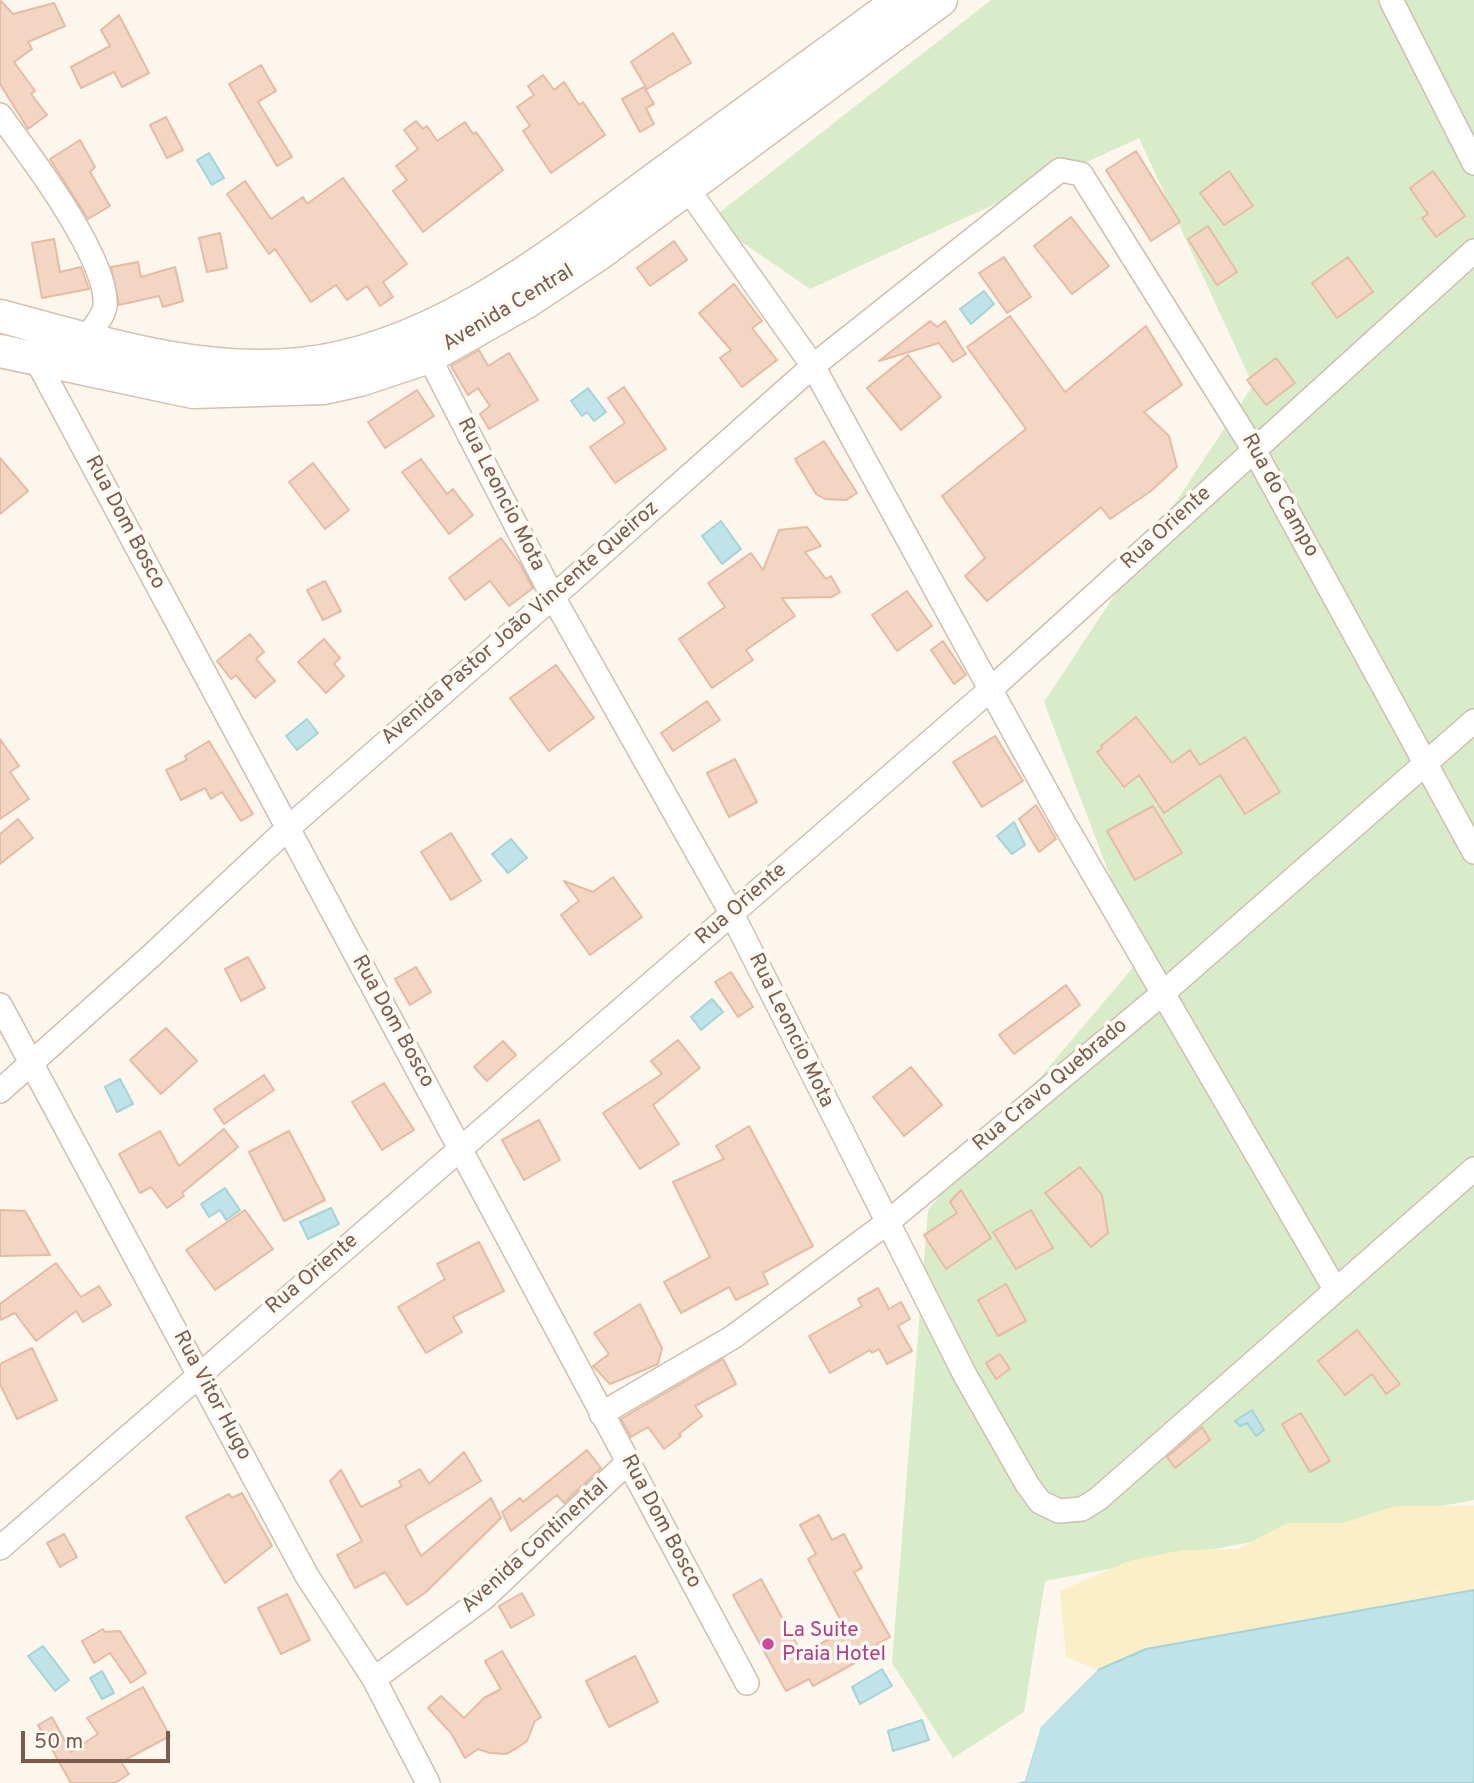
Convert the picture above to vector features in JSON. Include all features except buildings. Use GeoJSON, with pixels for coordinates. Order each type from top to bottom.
{"type":"FeatureCollection","features":[{"type":"Feature","properties":{"kind":"main road","name":"Avenida Central"},"geometry":{"type":"LineString","coordinates":[[0,316],[87,338],[218,365],[266,366],[342,357],[402,338],[462,309],[517,275],[612,210],[900,0]]}},
{"type":"Feature","properties":{"kind":"main road","name":"Avenida Central"},"geometry":{"type":"LineString","coordinates":[[0,351],[193,392],[289,391],[360,380],[429,357],[528,301],[687,188],[940,0]]}},
{"type":"Feature","properties":{"kind":"street"},"geometry":{"type":"LineString","coordinates":[[1391,0],[1474,163]]}},
{"type":"Feature","properties":{"kind":"street"},"geometry":{"type":"LineString","coordinates":[[0,115],[47,177],[87,250],[103,287],[105,308],[87,338]]}},
{"type":"Feature","properties":{"kind":"street","name":"Rua do Campo"},"geometry":{"type":"LineString","coordinates":[[1055,173],[1066,169],[1081,174],[1254,450],[1474,852]]}},
{"type":"Feature","properties":{"kind":"street","name":"Avenida Pastor João Vincente Queiroz"},"geometry":{"type":"LineString","coordinates":[[0,1091],[287,829],[813,366],[1055,173]]}},
{"type":"Feature","properties":{"kind":"street"},"geometry":{"type":"LineString","coordinates":[[687,188],[813,366],[1162,994],[1335,1289],[1474,1170]]}},
{"type":"Feature","properties":{"kind":"street","name":"Rua Oriente"},"geometry":{"type":"LineString","coordinates":[[0,1548],[198,1373],[462,1149],[991,689],[1474,251]]}},
{"type":"Feature","properties":{"kind":"street","name":"Rua Leoncio Mota"},"geometry":{"type":"LineString","coordinates":[[429,357],[553,597],[732,914],[965,1375],[1027,1485],[1040,1502],[1059,1511],[1082,1509],[1098,1499],[1335,1289]]}},
{"type":"Feature","properties":{"kind":"street","name":"Rua Dom Bosco"},"geometry":{"type":"LineString","coordinates":[[37,361],[747,1683]]}},
{"type":"Feature","properties":{"kind":"street","name":"Rua Cravo Quebrado"},"geometry":{"type":"LineString","coordinates":[[601,1414],[733,1337],[888,1222],[1162,994],[1474,721]]}},
{"type":"Feature","properties":{"kind":"street","name":"Rua Vitor Hugo"},"geometry":{"type":"LineString","coordinates":[[0,1005],[307,1576],[374,1679],[428,1783]]}},
{"type":"Feature","properties":{"kind":"street","name":"Avenida Continental"},"geometry":{"type":"LineString","coordinates":[[374,1679],[484,1598],[628,1462]]}},
{"type":"Feature","properties":{"kind":"green space"},"geometry":{"type":"Polygon","coordinates":[[[991,0],[1474,0],[1474,1500],[1045,1581],[1024,1712],[953,1758],[892,1663],[928,1210],[1141,958],[1044,702],[1253,385],[1139,138],[810,289],[710,220],[991,0]]]}},
{"type":"Feature","properties":{"kind":"sand"},"geometry":{"type":"Polygon","coordinates":[[[1396,1506],[1474,1506],[1474,1590],[1146,1649],[1098,1670],[1066,1657],[1060,1591],[1129,1561],[1182,1550],[1238,1549],[1287,1523],[1342,1523],[1396,1506]]]}},
{"type":"Feature","properties":{"kind":"water"},"geometry":{"type":"Polygon","coordinates":[[[209,153],[224,178],[212,185],[197,160],[209,153]]]}},
{"type":"Feature","properties":{"kind":"water"},"geometry":{"type":"Polygon","coordinates":[[[984,291],[994,304],[971,324],[960,309],[984,291]]]}},
{"type":"Feature","properties":{"kind":"water"},"geometry":{"type":"Polygon","coordinates":[[[588,388],[606,412],[594,421],[587,412],[582,416],[571,401],[588,388]]]}},
{"type":"Feature","properties":{"kind":"water"},"geometry":{"type":"Polygon","coordinates":[[[721,521],[741,549],[722,564],[702,536],[721,521]]]}},
{"type":"Feature","properties":{"kind":"water"},"geometry":{"type":"Polygon","coordinates":[[[307,719],[318,733],[297,750],[286,736],[307,719]]]}},
{"type":"Feature","properties":{"kind":"water"},"geometry":{"type":"Polygon","coordinates":[[[1014,822],[1025,845],[1012,854],[997,836],[1014,822]]]}},
{"type":"Feature","properties":{"kind":"water"},"geometry":{"type":"Polygon","coordinates":[[[511,839],[527,858],[508,873],[492,854],[511,839]]]}},
{"type":"Feature","properties":{"kind":"water"},"geometry":{"type":"Polygon","coordinates":[[[712,999],[723,1012],[701,1030],[691,1017],[712,999]]]}},
{"type":"Feature","properties":{"kind":"water"},"geometry":{"type":"Polygon","coordinates":[[[120,1079],[133,1104],[117,1112],[105,1087],[120,1079]]]}},
{"type":"Feature","properties":{"kind":"water"},"geometry":{"type":"Polygon","coordinates":[[[225,1188],[240,1210],[226,1220],[220,1210],[209,1217],[201,1204],[225,1188]]]}},
{"type":"Feature","properties":{"kind":"water"},"geometry":{"type":"Polygon","coordinates":[[[331,1208],[339,1224],[308,1239],[300,1222],[331,1208]]]}},
{"type":"Feature","properties":{"kind":"water"},"geometry":{"type":"Polygon","coordinates":[[[1252,1410],[1264,1430],[1256,1436],[1247,1423],[1240,1426],[1235,1421],[1252,1410]]]}},
{"type":"Feature","properties":{"kind":"water"},"geometry":{"type":"Polygon","coordinates":[[[1474,1590],[1474,1783],[1019,1783],[1025,1781],[1040,1727],[1098,1670],[1146,1649],[1474,1590]]]}},
{"type":"Feature","properties":{"kind":"water"},"geometry":{"type":"Polygon","coordinates":[[[43,1646],[69,1680],[55,1691],[28,1656],[43,1646]]]}},
{"type":"Feature","properties":{"kind":"water"},"geometry":{"type":"Polygon","coordinates":[[[882,1669],[892,1686],[860,1704],[852,1687],[882,1669]]]}},
{"type":"Feature","properties":{"kind":"water"},"geometry":{"type":"Polygon","coordinates":[[[102,1671],[114,1693],[102,1699],[90,1678],[102,1671]]]}},
{"type":"Feature","properties":{"kind":"water"},"geometry":{"type":"Polygon","coordinates":[[[922,1720],[929,1740],[893,1751],[888,1731],[922,1720]]]}},
{"type":"Feature","properties":{"kind":"pier"},"geometry":{"type":"Polygon","coordinates":[[[1095,1669],[1098,1670],[1041,1727],[1025,1781],[1016,1783],[1022,1778],[1038,1725],[1095,1669]]]}},
{"type":"Feature","properties":{"kind":"place","name":"La Suite Praia Hotel"},"geometry":{"type":"Point","coordinates":[768,1644]}}]}
